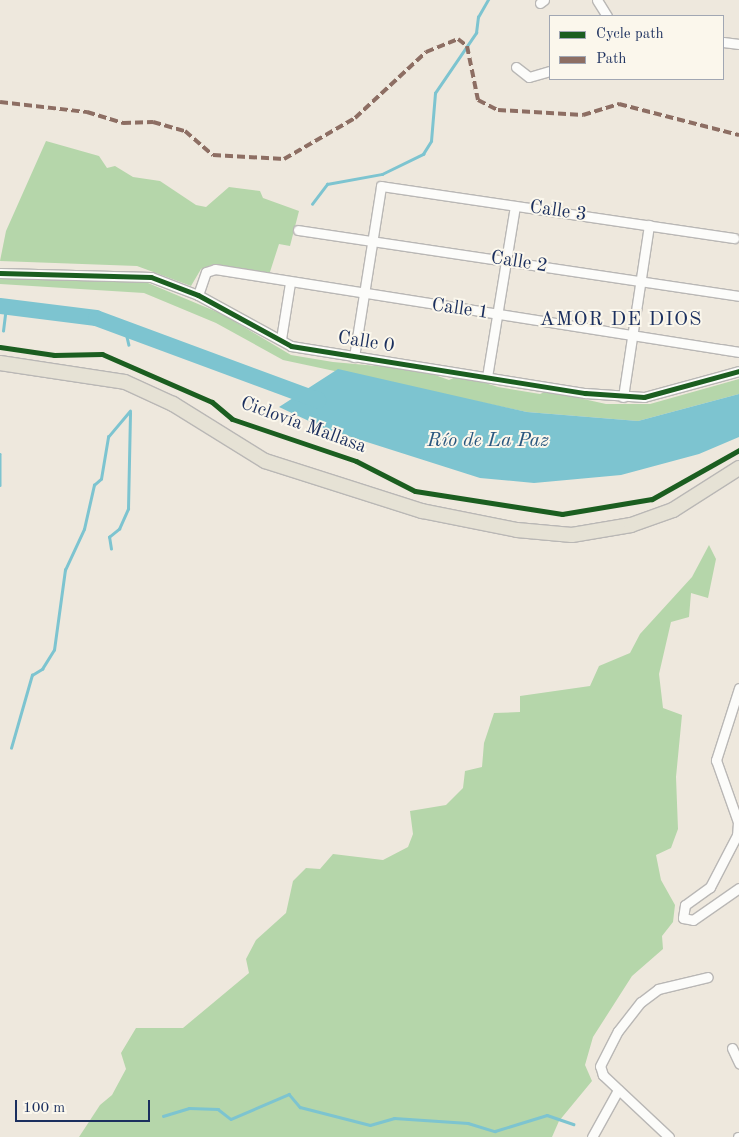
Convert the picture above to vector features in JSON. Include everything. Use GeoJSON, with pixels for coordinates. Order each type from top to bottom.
{"type":"FeatureCollection","features":[{"type":"Feature","properties":{"kind":"main road"},"geometry":{"type":"LineString","coordinates":[[0,363],[125,382],[173,404],[265,461],[422,511],[517,530],[572,536],[631,525],[680,507],[739,468]]}},
{"type":"Feature","properties":{"kind":"street"},"geometry":{"type":"LineString","coordinates":[[598,0],[606,15]]}},
{"type":"Feature","properties":{"kind":"street"},"geometry":{"type":"LineString","coordinates":[[724,42],[739,44]]}},
{"type":"Feature","properties":{"kind":"street"},"geometry":{"type":"LineString","coordinates":[[516,67],[529,77],[549,71]]}},
{"type":"Feature","properties":{"kind":"street","name":"Calle 3"},"geometry":{"type":"LineString","coordinates":[[372,241],[381,186],[734,238]]}},
{"type":"Feature","properties":{"kind":"street"},"geometry":{"type":"LineString","coordinates":[[487,377],[515,206]]}},
{"type":"Feature","properties":{"kind":"street"},"geometry":{"type":"LineString","coordinates":[[623,397],[649,225]]}},
{"type":"Feature","properties":{"kind":"street","name":"Calle 2"},"geometry":{"type":"LineString","coordinates":[[298,230],[739,296]]}},
{"type":"Feature","properties":{"kind":"street"},"geometry":{"type":"LineString","coordinates":[[354,357],[372,241]]}},
{"type":"Feature","properties":{"kind":"street","name":"Calle 1"},"geometry":{"type":"LineString","coordinates":[[198,295],[206,272],[215,269],[362,296],[497,315],[631,338],[739,352]]}},
{"type":"Feature","properties":{"kind":"street","name":"Calle 0"},"geometry":{"type":"LineString","coordinates":[[0,273],[135,274],[198,295],[291,346],[623,397],[644,397],[739,371]]}},
{"type":"Feature","properties":{"kind":"street"},"geometry":{"type":"LineString","coordinates":[[281,339],[290,283]]}},
{"type":"Feature","properties":{"kind":"street"},"geometry":{"type":"LineString","coordinates":[[739,688],[716,760],[736,814],[737,835],[710,887],[686,906],[683,918],[693,920],[739,888]]}},
{"type":"Feature","properties":{"kind":"street"},"geometry":{"type":"LineString","coordinates":[[669,1137],[618,1090],[600,1066],[618,1031],[641,1002],[658,989],[708,977]]}},
{"type":"Feature","properties":{"kind":"street"},"geometry":{"type":"LineString","coordinates":[[732,1048],[739,1063]]}},
{"type":"Feature","properties":{"kind":"street"},"geometry":{"type":"LineString","coordinates":[[592,1137],[618,1090]]}},
{"type":"Feature","properties":{"kind":"green space"},"geometry":{"type":"Polygon","coordinates":[[[46,141],[99,156],[107,168],[115,166],[133,177],[160,181],[196,205],[206,207],[229,187],[260,191],[263,198],[299,211],[290,246],[279,244],[269,275],[214,264],[201,269],[191,286],[137,266],[0,261],[6,231],[46,141]]]}},
{"type":"Feature","properties":{"kind":"green space"},"geometry":{"type":"Polygon","coordinates":[[[0,277],[148,283],[222,314],[291,355],[333,362],[421,370],[449,380],[460,375],[498,387],[540,394],[547,391],[606,404],[650,404],[739,379],[739,394],[638,421],[527,412],[283,360],[216,323],[144,293],[0,284],[0,277]]]}},
{"type":"Feature","properties":{"kind":"green space"},"geometry":{"type":"Polygon","coordinates":[[[709,545],[716,559],[708,598],[691,593],[689,617],[671,622],[659,674],[663,708],[682,715],[676,777],[678,829],[671,848],[656,855],[661,880],[675,905],[673,922],[662,936],[663,949],[632,976],[593,1037],[585,1065],[592,1081],[559,1121],[552,1137],[79,1137],[100,1105],[112,1095],[126,1069],[121,1053],[136,1028],[183,1028],[249,973],[246,959],[256,940],[286,913],[293,881],[306,868],[320,869],[333,854],[383,860],[408,847],[413,834],[410,811],[446,805],[463,788],[465,771],[482,767],[484,743],[494,713],[520,712],[520,696],[590,686],[599,666],[630,653],[640,634],[692,577],[709,545]]]}},
{"type":"Feature","properties":{"kind":"water","name":"Río de La Paz"},"geometry":{"type":"Polygon","coordinates":[[[338,369],[527,412],[638,421],[739,394],[739,437],[699,454],[621,475],[534,483],[480,478],[326,429],[279,407],[338,369]]]}},
{"type":"Feature","properties":{"kind":"waterway"},"geometry":{"type":"LineString","coordinates":[[312,204],[327,184],[382,174],[423,154],[431,141],[435,93],[476,33],[478,17],[488,0]]}},
{"type":"Feature","properties":{"kind":"waterway","name":"Río de La Paz"},"geometry":{"type":"LineString","coordinates":[[0,306],[96,318],[318,400]]}},
{"type":"Feature","properties":{"kind":"waterway"},"geometry":{"type":"LineString","coordinates":[[3,331],[6,307]]}},
{"type":"Feature","properties":{"kind":"waterway"},"geometry":{"type":"LineString","coordinates":[[125,328],[129,345]]}},
{"type":"Feature","properties":{"kind":"waterway"},"geometry":{"type":"LineString","coordinates":[[11,748],[32,675],[42,669],[54,650],[65,570],[84,529],[94,485],[101,479],[108,437],[130,411]]}},
{"type":"Feature","properties":{"kind":"waterway"},"geometry":{"type":"LineString","coordinates":[[111,549],[109,537],[119,529],[128,509],[130,413]]}},
{"type":"Feature","properties":{"kind":"waterway"},"geometry":{"type":"LineString","coordinates":[[0,454],[0,485]]}},
{"type":"Feature","properties":{"kind":"waterway"},"geometry":{"type":"LineString","coordinates":[[163,1116],[189,1108],[218,1109],[231,1119],[289,1094],[300,1107],[370,1125],[394,1118],[468,1123],[495,1131],[547,1115],[573,1124]]}},
{"type":"Feature","properties":{"kind":"marked path"},"geometry":{"type":"LineString","coordinates":[[0,102],[87,112],[123,123],[153,122],[185,131],[213,155],[284,159],[355,118],[426,52],[458,39],[467,46],[478,100],[498,110],[583,115],[619,104],[739,135]]}},
{"type":"Feature","properties":{"kind":"cycle path"},"geometry":{"type":"LineString","coordinates":[[0,273],[151,277],[198,295],[291,346],[585,393],[644,397],[739,371]]}},
{"type":"Feature","properties":{"kind":"cycle path","name":"Ciclovía Mallasa"},"geometry":{"type":"LineString","coordinates":[[0,347],[54,355],[102,354],[212,402],[232,419],[356,461],[415,491],[562,514],[652,499],[739,450]]}},
{"type":"Feature","properties":{"kind":"district","name":"AMOR DE DIOS"},"geometry":{"type":"Point","coordinates":[621,320]}}]}
